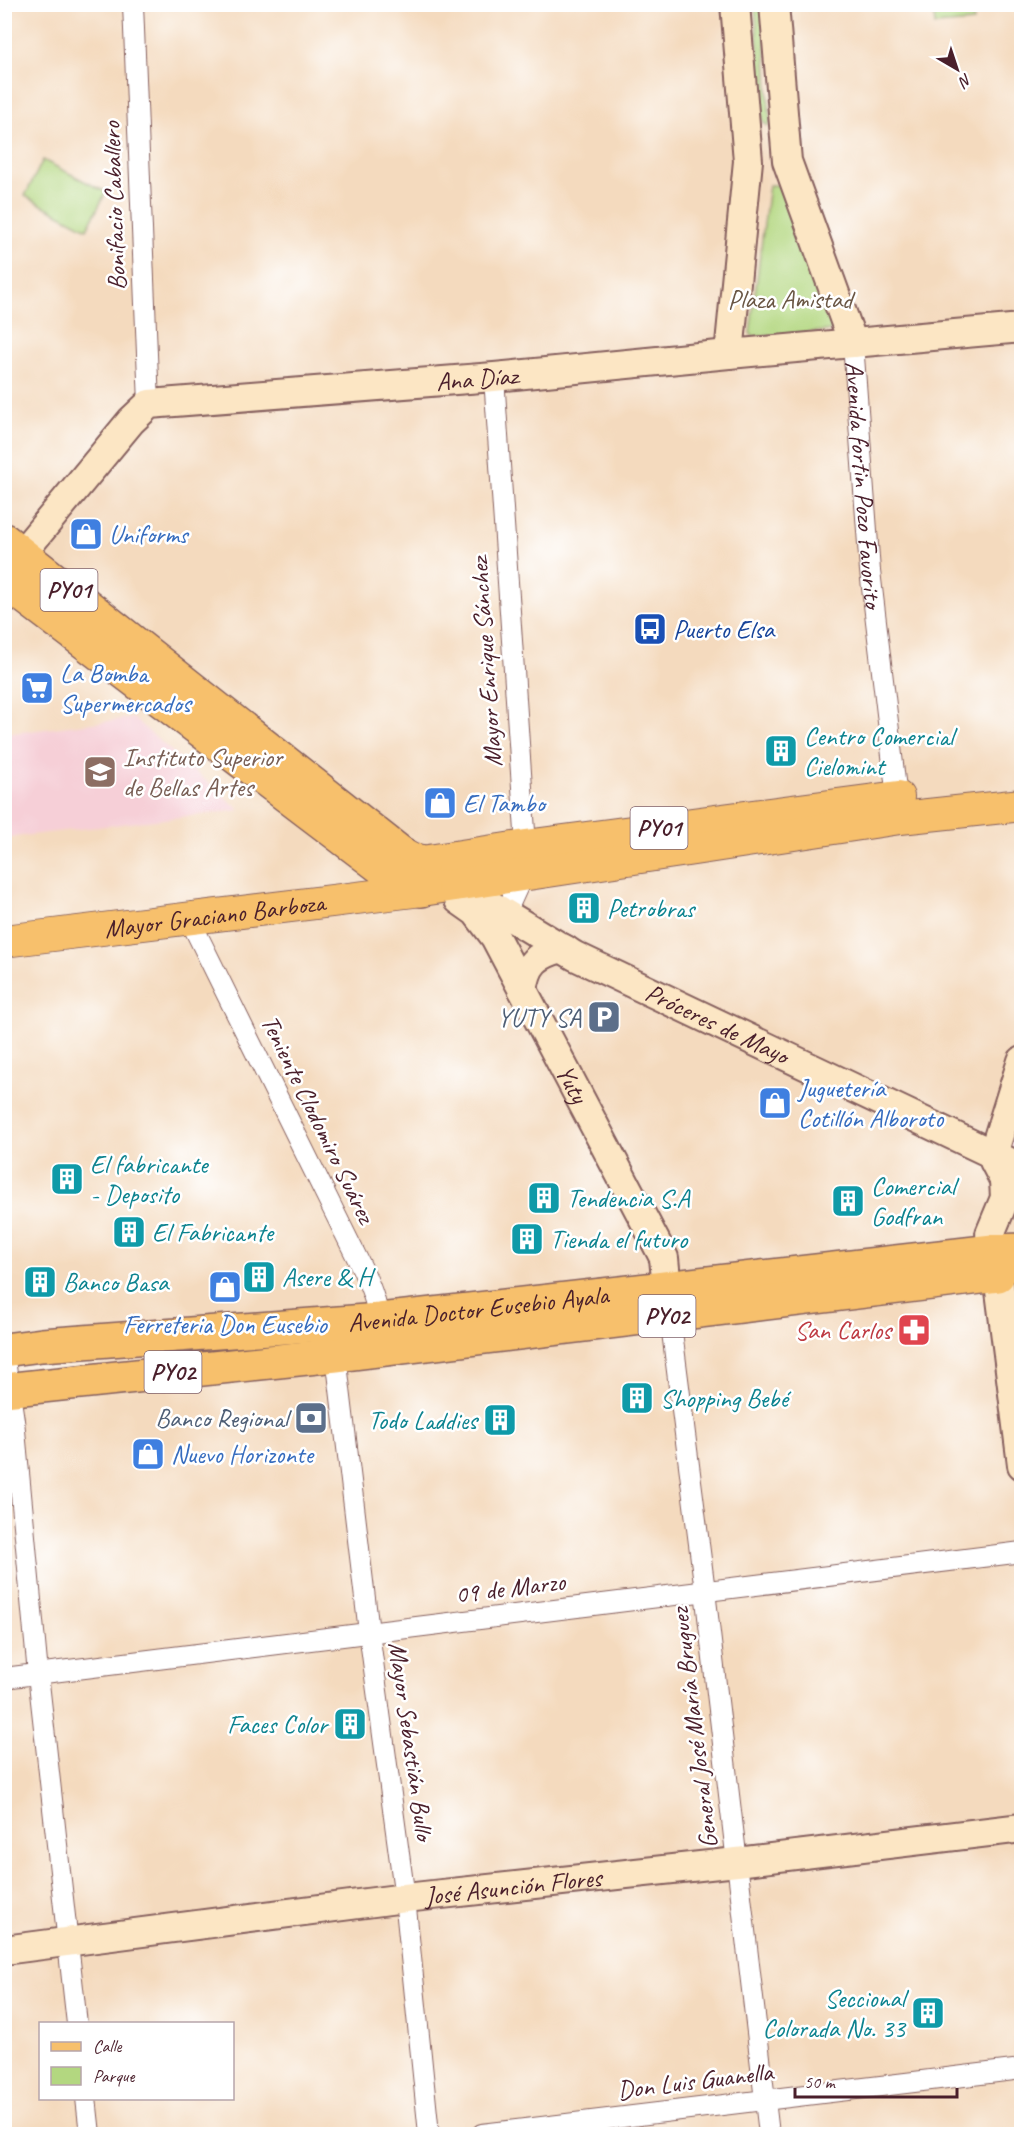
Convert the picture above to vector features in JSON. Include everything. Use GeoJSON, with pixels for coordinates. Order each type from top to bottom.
{"type":"FeatureCollection","features":[{"type":"Feature","properties":{"kind":"highway","name":"PY01"},"geometry":{"type":"LineString","coordinates":[[9,561],[117,628],[399,852],[411,859],[422,876]]}},
{"type":"Feature","properties":{"kind":"highway","name":"PY01"},"geometry":{"type":"LineString","coordinates":[[9,561],[382,868],[422,876]]}},
{"type":"Feature","properties":{"kind":"highway","name":"Avenida Doctor Eusebio Ayala"},"geometry":{"type":"LineString","coordinates":[[7,1389],[336,1355],[380,1335],[669,1302],[1008,1257]]}},
{"type":"Feature","properties":{"kind":"highway","name":"Avenida Doctor Eusebio Ayala"},"geometry":{"type":"LineString","coordinates":[[4,1352],[42,1345],[333,1323],[380,1335]]}},
{"type":"Feature","properties":{"kind":"main road"},"geometry":{"type":"LineString","coordinates":[[729,354],[748,161],[735,4]]}},
{"type":"Feature","properties":{"kind":"main road","name":"Avenida fortin Pozo Favorito"},"geometry":{"type":"LineString","coordinates":[[774,4],[787,161],[853,343]]}},
{"type":"Feature","properties":{"kind":"main road"},"geometry":{"type":"LineString","coordinates":[[748,161],[787,161]]}},
{"type":"Feature","properties":{"kind":"main road","name":"Ana Díaz"},"geometry":{"type":"LineString","coordinates":[[149,405],[494,377],[1022,328]]}},
{"type":"Feature","properties":{"kind":"main road"},"geometry":{"type":"LineString","coordinates":[[9,561],[131,421],[149,405]]}},
{"type":"Feature","properties":{"kind":"main road","name":"PY01"},"geometry":{"type":"LineString","coordinates":[[422,876],[898,807],[1022,783]]}},
{"type":"Feature","properties":{"kind":"main road","name":"PY01"},"geometry":{"type":"LineString","coordinates":[[898,807],[1022,805]]}},
{"type":"Feature","properties":{"kind":"main road","name":"PY01"},"geometry":{"type":"LineString","coordinates":[[422,876],[457,884],[524,861]]}},
{"type":"Feature","properties":{"kind":"main road","name":"Mayor Graciano Barboza"},"geometry":{"type":"LineString","coordinates":[[4,941],[189,918],[422,876]]}},
{"type":"Feature","properties":{"kind":"main road","name":"Yuty"},"geometry":{"type":"LineString","coordinates":[[422,876],[442,894],[466,904],[500,926],[523,990],[664,1258],[669,1302]]}},
{"type":"Feature","properties":{"kind":"main road","name":"Próceres de Mayo"},"geometry":{"type":"LineString","coordinates":[[457,884],[500,926],[566,950],[1022,1168]]}},
{"type":"Feature","properties":{"kind":"main road"},"geometry":{"type":"LineString","coordinates":[[523,990],[525,977],[531,964],[553,951],[562,948],[566,950]]}},
{"type":"Feature","properties":{"kind":"main road"},"geometry":{"type":"LineString","coordinates":[[1022,1061],[993,1154],[994,1161],[1004,1180],[1005,1198],[990,1234],[1008,1257],[1022,1465]]}},
{"type":"Feature","properties":{"kind":"main road","name":"José Asunción Flores"},"geometry":{"type":"LineString","coordinates":[[4,1950],[405,1898],[1022,1828]]}},
{"type":"Feature","properties":{"kind":"street","name":"Bonifacio Caballero"},"geometry":{"type":"LineString","coordinates":[[133,4],[149,405]]}},
{"type":"Feature","properties":{"kind":"street","name":"Avenida fortin Pozo Favorito"},"geometry":{"type":"LineString","coordinates":[[853,343],[870,571],[898,807]]}},
{"type":"Feature","properties":{"kind":"street","name":"Mayor Enrique Sánchez"},"geometry":{"type":"LineString","coordinates":[[494,377],[524,861],[500,926]]}},
{"type":"Feature","properties":{"kind":"street","name":"Teniente Clodomiro Suárez"},"geometry":{"type":"LineString","coordinates":[[189,918],[362,1268],[369,1285],[380,1335]]}},
{"type":"Feature","properties":{"kind":"street","name":"General José María Bruguez"},"geometry":{"type":"LineString","coordinates":[[669,1302],[769,2134]]}},
{"type":"Feature","properties":{"kind":"street"},"geometry":{"type":"LineString","coordinates":[[333,1323],[336,1355]]}},
{"type":"Feature","properties":{"kind":"street"},"geometry":{"type":"LineString","coordinates":[[4,1352],[77,2022]]}},
{"type":"Feature","properties":{"kind":"street","name":"Mayor Sebastián Bullo"},"geometry":{"type":"LineString","coordinates":[[336,1355],[369,1632],[405,1898],[429,2134]]}},
{"type":"Feature","properties":{"kind":"street","name":"09 de Marzo"},"geometry":{"type":"LineString","coordinates":[[4,1678],[1022,1552]]}},
{"type":"Feature","properties":{"kind":"street","name":"Don Luis Guanella"},"geometry":{"type":"LineString","coordinates":[[482,2134],[1022,2069]]}},
{"type":"Feature","properties":{"kind":"street"},"geometry":{"type":"LineString","coordinates":[[86,2100],[90,2134]]}},
{"type":"Feature","properties":{"kind":"shaded area","name":"Instituto Superior de Bellas Artes"},"geometry":{"type":"Polygon","coordinates":[[[133,718],[240,810],[5,838],[5,734],[133,718]]]}},
{"type":"Feature","properties":{"kind":"shaded area"},"geometry":{"type":"Polygon","coordinates":[[[1021,1094],[1021,1158],[1010,1147],[1008,1133],[1021,1094]]]}},
{"type":"Feature","properties":{"kind":"green space"},"geometry":{"type":"Polygon","coordinates":[[[755,5],[763,5],[770,124],[768,126],[763,122],[755,5]]]}},
{"type":"Feature","properties":{"kind":"green space"},"geometry":{"type":"Polygon","coordinates":[[[933,5],[972,5],[974,22],[935,25],[933,5]]]}},
{"type":"Feature","properties":{"kind":"green space"},"geometry":{"type":"Polygon","coordinates":[[[43,160],[106,192],[87,229],[25,196],[43,160]]]}},
{"type":"Feature","properties":{"kind":"green space","name":"Plaza Amistad"},"geometry":{"type":"Polygon","coordinates":[[[769,185],[778,185],[841,325],[838,330],[753,337],[750,333],[769,185]]]}},
{"type":"Feature","properties":{"kind":"place","name":"Uniforms"},"geometry":{"type":"Point","coordinates":[86,534]}},
{"type":"Feature","properties":{"kind":"place","name":"Puerto Elsa"},"geometry":{"type":"Point","coordinates":[650,629]}},
{"type":"Feature","properties":{"kind":"place","name":"La Bomba Supermercados"},"geometry":{"type":"Point","coordinates":[37,688]}},
{"type":"Feature","properties":{"kind":"place","name":"Centro Comercial Cielomint"},"geometry":{"type":"Point","coordinates":[781,751]}},
{"type":"Feature","properties":{"kind":"place","name":"Instituto Superior de Bellas Artes"},"geometry":{"type":"Point","coordinates":[100,772]}},
{"type":"Feature","properties":{"kind":"place","name":"El Tambo"},"geometry":{"type":"Point","coordinates":[440,803]}},
{"type":"Feature","properties":{"kind":"place","name":"Petrobras"},"geometry":{"type":"Point","coordinates":[584,908]}},
{"type":"Feature","properties":{"kind":"place","name":"YUTY SA"},"geometry":{"type":"Point","coordinates":[604,1017]}},
{"type":"Feature","properties":{"kind":"place","name":"Juguetería Cotillón Alboroto"},"geometry":{"type":"Point","coordinates":[775,1103]}},
{"type":"Feature","properties":{"kind":"place","name":"El fabricante - Deposito"},"geometry":{"type":"Point","coordinates":[67,1179]}},
{"type":"Feature","properties":{"kind":"place","name":"Tendencia S.A"},"geometry":{"type":"Point","coordinates":[544,1198]}},
{"type":"Feature","properties":{"kind":"place","name":"Comercial Godfran"},"geometry":{"type":"Point","coordinates":[848,1201]}},
{"type":"Feature","properties":{"kind":"place","name":"El Fabricante"},"geometry":{"type":"Point","coordinates":[129,1232]}},
{"type":"Feature","properties":{"kind":"place","name":"Tienda el futuro"},"geometry":{"type":"Point","coordinates":[527,1239]}},
{"type":"Feature","properties":{"kind":"place","name":"Asere & H"},"geometry":{"type":"Point","coordinates":[259,1277]}},
{"type":"Feature","properties":{"kind":"place","name":"Banco Basa"},"geometry":{"type":"Point","coordinates":[40,1282]}},
{"type":"Feature","properties":{"kind":"place","name":"Ferreteria Don Eusebio"},"geometry":{"type":"Point","coordinates":[225,1287]}},
{"type":"Feature","properties":{"kind":"place","name":"San Carlos"},"geometry":{"type":"Point","coordinates":[914,1330]}},
{"type":"Feature","properties":{"kind":"place","name":"Shopping Bebé"},"geometry":{"type":"Point","coordinates":[637,1398]}},
{"type":"Feature","properties":{"kind":"place","name":"Banco Regional"},"geometry":{"type":"Point","coordinates":[311,1418]}},
{"type":"Feature","properties":{"kind":"place","name":"Todo Laddies"},"geometry":{"type":"Point","coordinates":[500,1420]}},
{"type":"Feature","properties":{"kind":"place","name":"Nuevo Horizonte"},"geometry":{"type":"Point","coordinates":[148,1454]}},
{"type":"Feature","properties":{"kind":"place","name":"Faces Color"},"geometry":{"type":"Point","coordinates":[350,1724]}},
{"type":"Feature","properties":{"kind":"place","name":"Seccional Colorada No. 33"},"geometry":{"type":"Point","coordinates":[928,2013]}}]}
